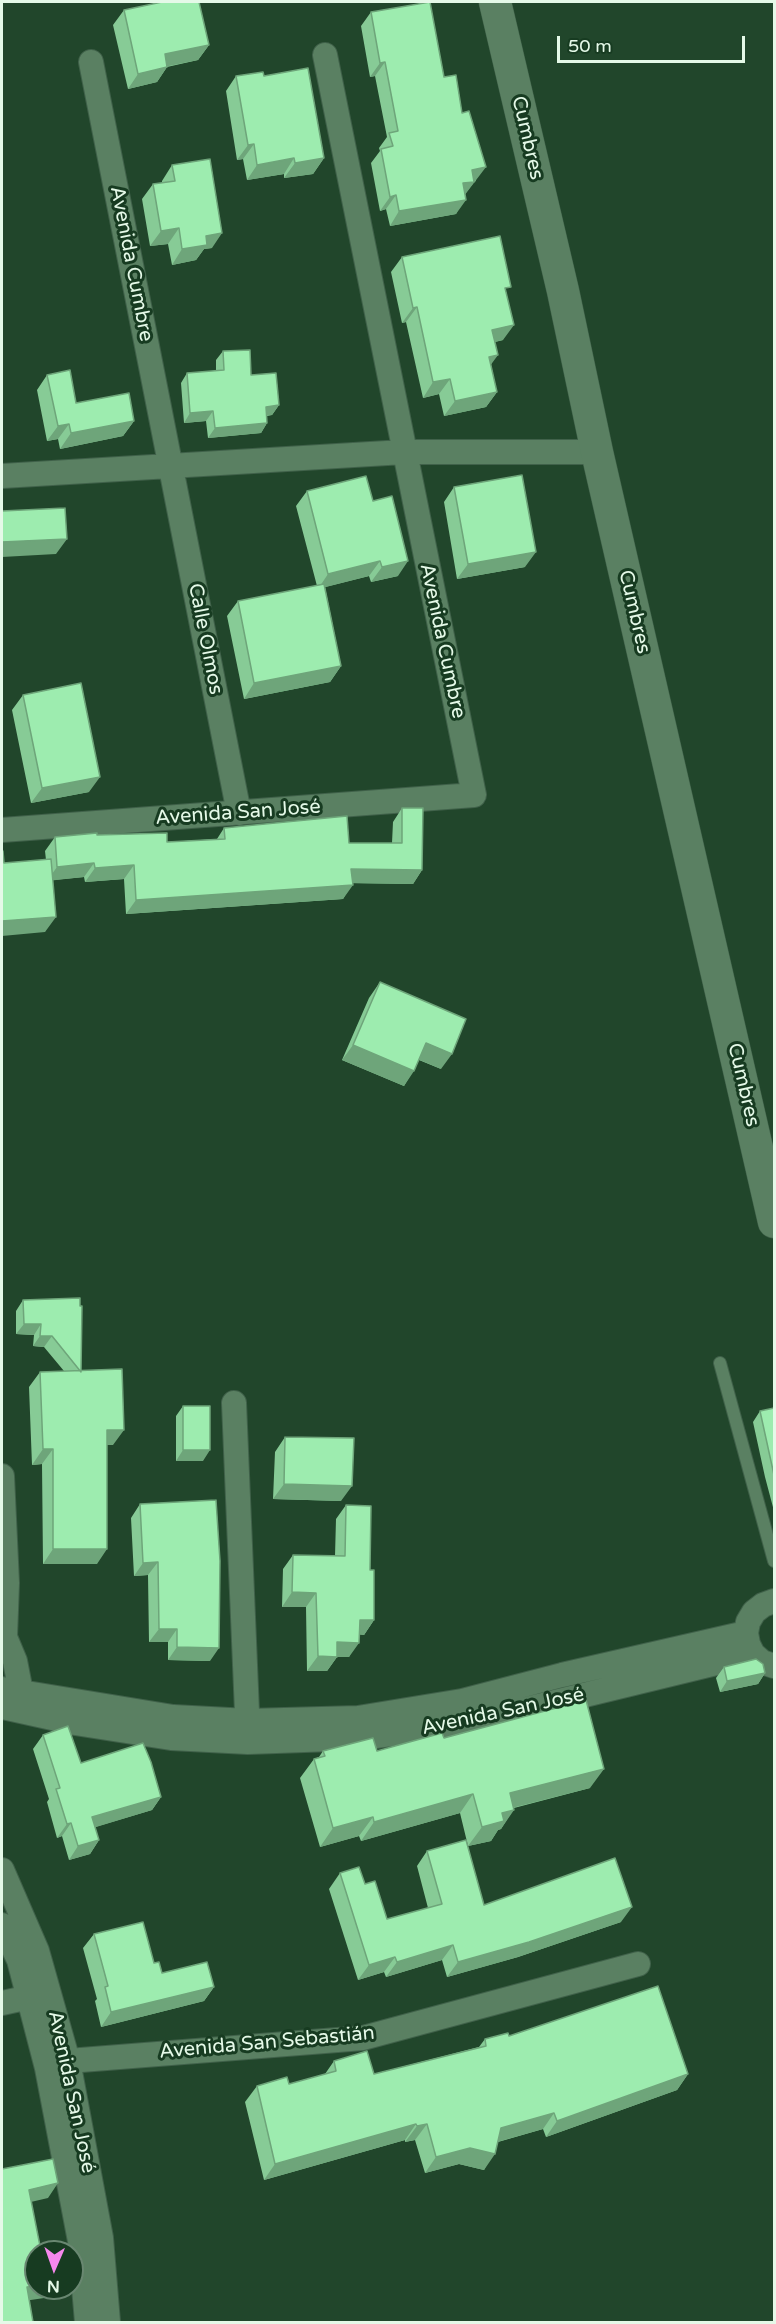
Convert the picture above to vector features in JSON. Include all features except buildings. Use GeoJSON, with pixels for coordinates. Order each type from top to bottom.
{"type":"FeatureCollection","features":[{"type":"Feature","properties":{"kind":"street","name":"Cumbres"},"geometry":{"type":"LineString","coordinates":[[495,2],[563,291],[597,452],[774,1222]]}},
{"type":"Feature","properties":{"kind":"street","name":"Avenida Cumbre"},"geometry":{"type":"LineString","coordinates":[[325,55],[474,795]]}},
{"type":"Feature","properties":{"kind":"street","name":"Avenida Cumbre"},"geometry":{"type":"LineString","coordinates":[[91,62],[171,466]]}},
{"type":"Feature","properties":{"kind":"street"},"geometry":{"type":"LineString","coordinates":[[2,476],[404,452],[597,452]]}},
{"type":"Feature","properties":{"kind":"street","name":"Calle Olmos"},"geometry":{"type":"LineString","coordinates":[[171,466],[239,813]]}},
{"type":"Feature","properties":{"kind":"street","name":"Avenida San José"},"geometry":{"type":"LineString","coordinates":[[2,826],[239,813],[474,795]]}},
{"type":"Feature","properties":{"kind":"street"},"geometry":{"type":"LineString","coordinates":[[234,1403],[248,1731]]}},
{"type":"Feature","properties":{"kind":"street","name":"Avenida San José"},"geometry":{"type":"LineString","coordinates":[[2,1476],[7,1583],[3,1639],[15,1661],[11,1691],[248,1731],[372,1737],[465,1724],[568,1699],[750,1644]]}},
{"type":"Feature","properties":{"kind":"street"},"geometry":{"type":"LineString","coordinates":[[774,1601],[754,1612],[748,1622],[750,1644],[762,1662],[774,1666]]}},
{"type":"Feature","properties":{"kind":"street","name":"Avenida San José"},"geometry":{"type":"LineString","coordinates":[[2,1707],[75,1723],[171,1738],[358,1718],[462,1701],[562,1675],[750,1644]]}},
{"type":"Feature","properties":{"kind":"street"},"geometry":{"type":"LineString","coordinates":[[562,1675],[568,1699]]}},
{"type":"Feature","properties":{"kind":"street","name":"Avenida San José"},"geometry":{"type":"LineString","coordinates":[[2,1870],[37,1951],[47,2068],[81,2241],[87,2322]]}},
{"type":"Feature","properties":{"kind":"street","name":"Avenida San José"},"geometry":{"type":"LineString","coordinates":[[2,1925],[39,1995],[68,2061],[101,2238],[108,2322]]}},
{"type":"Feature","properties":{"kind":"street","name":"Avenida San Sebastián"},"geometry":{"type":"LineString","coordinates":[[68,2061],[363,2038],[638,1964]]}},
{"type":"Feature","properties":{"kind":"street"},"geometry":{"type":"LineString","coordinates":[[2,2003],[39,1995]]}},
{"type":"Feature","properties":{"kind":"lane"},"geometry":{"type":"LineString","coordinates":[[720,1363],[774,1561]]}}]}
